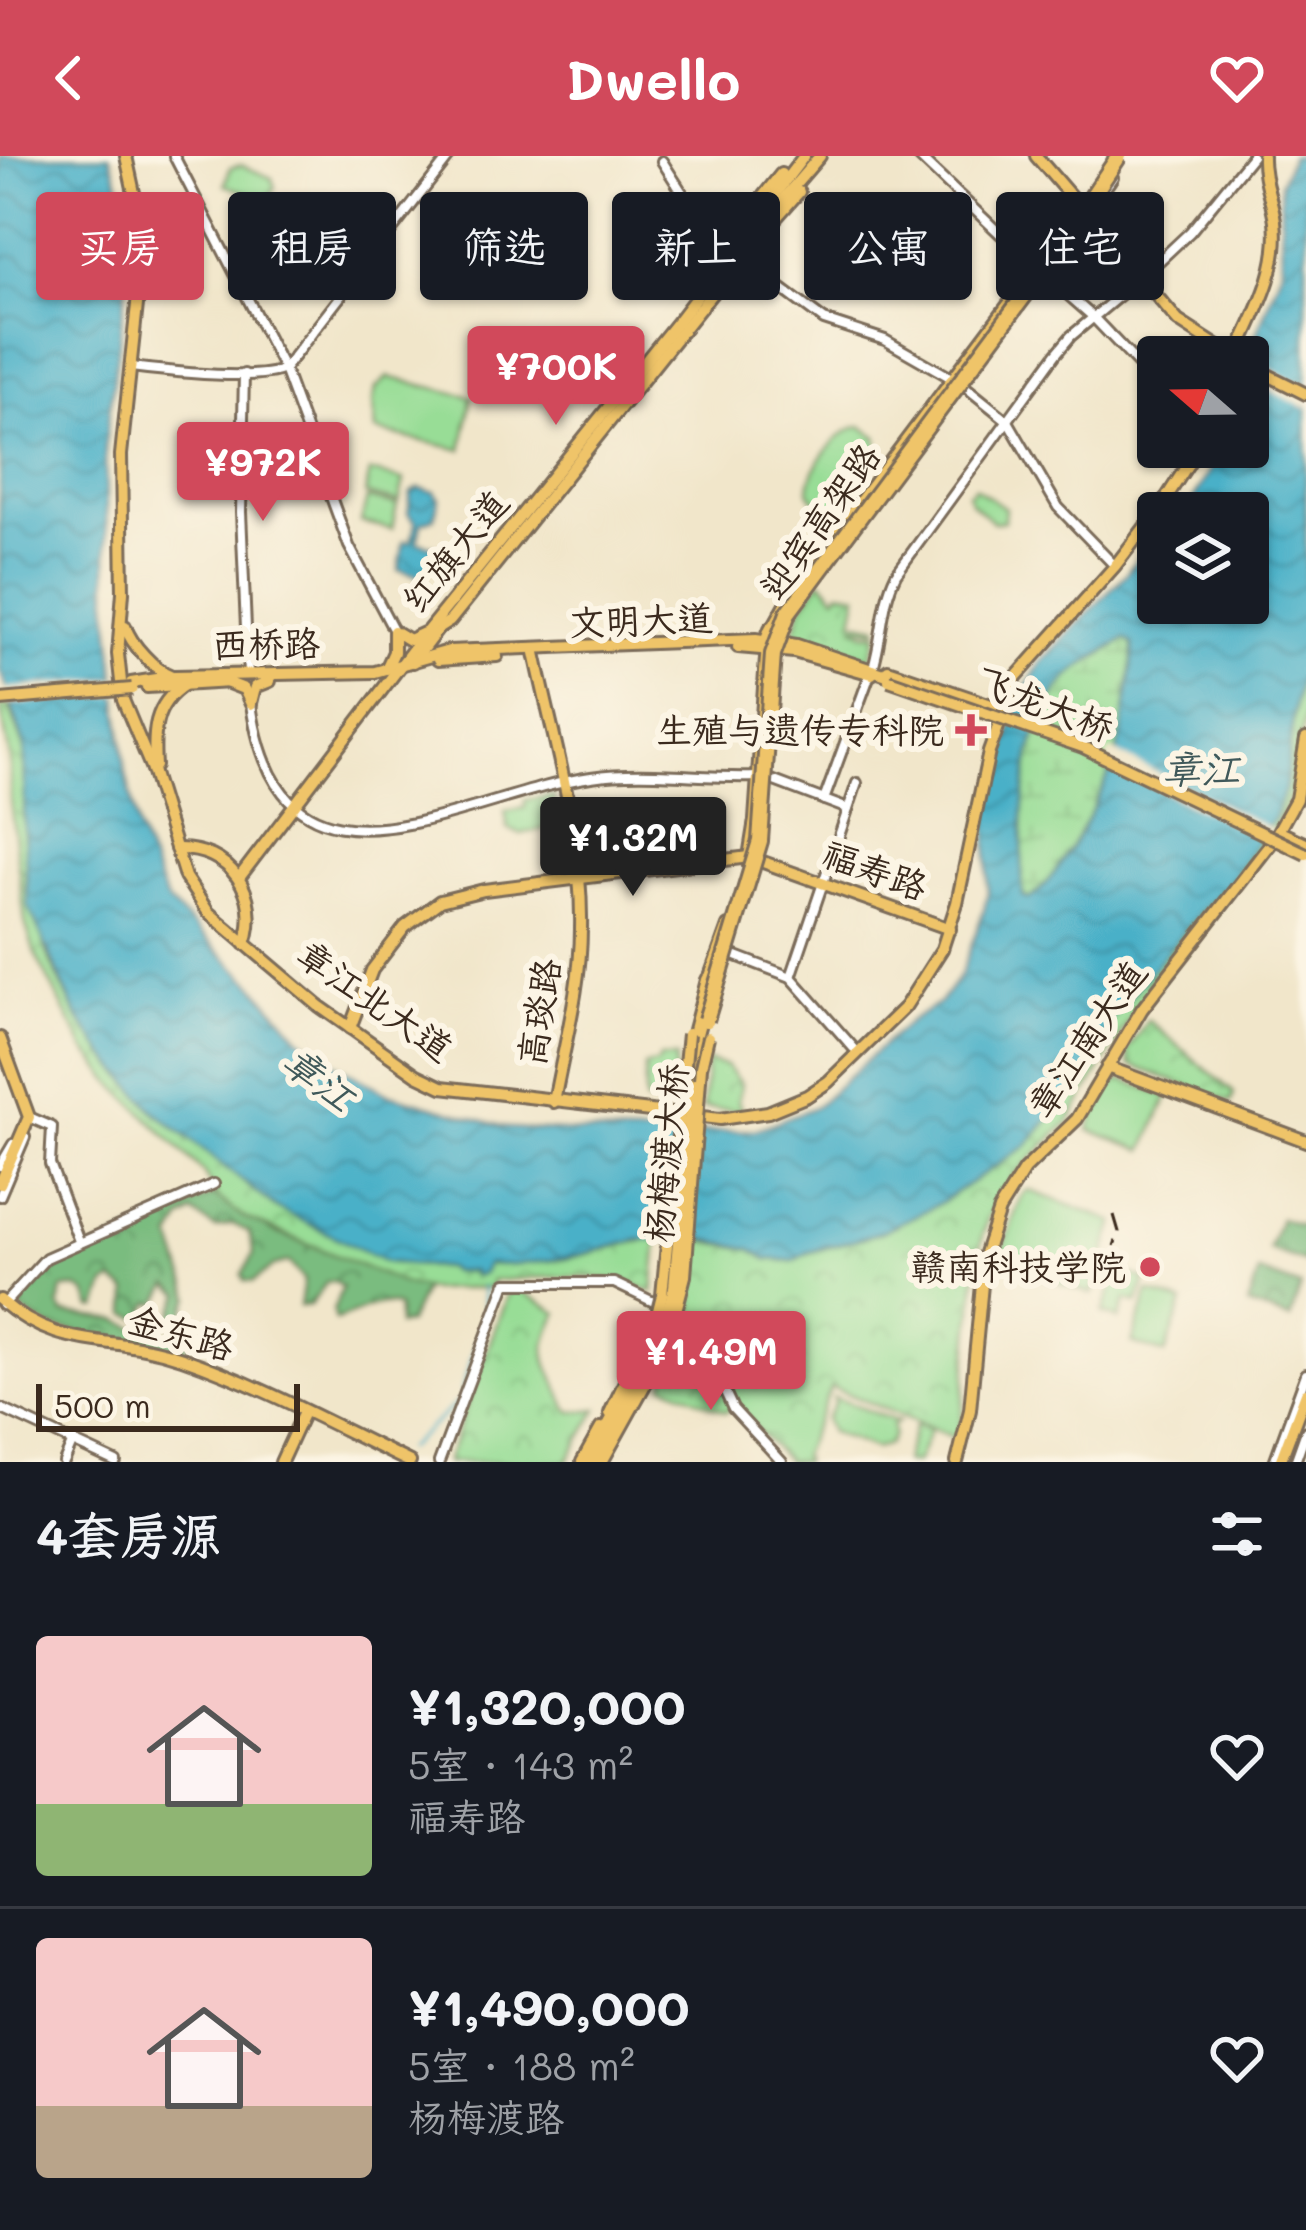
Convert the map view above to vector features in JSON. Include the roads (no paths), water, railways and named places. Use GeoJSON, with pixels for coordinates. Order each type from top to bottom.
{"type":"FeatureCollection","features":[{"type":"Feature","properties":{"kind":"highway","name":"迎宾高架路"},"geometry":{"type":"LineString","coordinates":[[698,1032],[752,860],[759,818],[766,668],[776,629],[813,567],[1078,217],[1118,156]]}},
{"type":"Feature","properties":{"kind":"highway","name":"迎宾高架路"},"geometry":{"type":"LineString","coordinates":[[698,1032],[760,841],[773,654],[780,631],[800,593],[1039,277],[1118,156]]}},
{"type":"Feature","properties":{"kind":"highway"},"geometry":{"type":"LineString","coordinates":[[955,382],[1016,300]]}},
{"type":"Feature","properties":{"kind":"highway"},"geometry":{"type":"LineString","coordinates":[[800,593],[926,429]]}},
{"type":"Feature","properties":{"kind":"highway"},"geometry":{"type":"LineString","coordinates":[[627,1417],[670,1306],[691,1086],[710,980]]}},
{"type":"Feature","properties":{"kind":"highway"},"geometry":{"type":"LineString","coordinates":[[698,1032],[717,1006]]}},
{"type":"Feature","properties":{"kind":"highway"},"geometry":{"type":"LineString","coordinates":[[592,1462],[642,1380],[659,1341]]}},
{"type":"Feature","properties":{"kind":"highway"},"geometry":{"type":"LineString","coordinates":[[610,1413],[659,1341]]}},
{"type":"Feature","properties":{"kind":"main road","name":"章江北大道"},"geometry":{"type":"LineString","coordinates":[[128,156],[148,239],[121,455],[123,592],[118,654],[123,700],[145,726]]}},
{"type":"Feature","properties":{"kind":"main road","name":"红旗大道"},"geometry":{"type":"LineString","coordinates":[[780,196],[812,156]]}},
{"type":"Feature","properties":{"kind":"main road"},"geometry":{"type":"LineString","coordinates":[[780,195],[812,156]]}},
{"type":"Feature","properties":{"kind":"main road"},"geometry":{"type":"LineString","coordinates":[[780,195],[812,156]]}},
{"type":"Feature","properties":{"kind":"main road"},"geometry":{"type":"LineString","coordinates":[[1033,156],[1064,192]]}},
{"type":"Feature","properties":{"kind":"main road"},"geometry":{"type":"LineString","coordinates":[[1095,192],[1118,156]]}},
{"type":"Feature","properties":{"kind":"main road"},"geometry":{"type":"LineString","coordinates":[[1245,336],[1274,258],[1275,222],[1263,172],[1265,156]]}},
{"type":"Feature","properties":{"kind":"main road"},"geometry":{"type":"LineString","coordinates":[[1246,336],[1268,292],[1277,258],[1277,222],[1265,156]]}},
{"type":"Feature","properties":{"kind":"main road","name":"红旗大道"},"geometry":{"type":"LineString","coordinates":[[401,667],[696,300]]}},
{"type":"Feature","properties":{"kind":"main road"},"geometry":{"type":"LineString","coordinates":[[1158,300],[1196,336]]}},
{"type":"Feature","properties":{"kind":"main road","name":"章江北大道"},"geometry":{"type":"LineString","coordinates":[[132,367],[125,455],[124,687],[145,726],[152,764],[194,895],[353,1027],[419,1072],[442,1082],[553,1100],[730,1115],[780,1105],[826,1078],[857,1052],[914,989],[947,931],[993,713],[1023,666],[1114,565],[1182,468]]}},
{"type":"Feature","properties":{"kind":"main road"},"geometry":{"type":"LineString","coordinates":[[1269,380],[1306,398]]}},
{"type":"Feature","properties":{"kind":"main road"},"geometry":{"type":"LineString","coordinates":[[773,641],[955,382]]}},
{"type":"Feature","properties":{"kind":"main road"},"geometry":{"type":"LineString","coordinates":[[717,1006],[754,860],[773,641],[795,588],[955,382]]}},
{"type":"Feature","properties":{"kind":"main road","name":"章江北大道"},"geometry":{"type":"LineString","coordinates":[[947,931],[996,700],[1025,656],[1114,565]]}},
{"type":"Feature","properties":{"kind":"main road"},"geometry":{"type":"LineString","coordinates":[[125,623],[129,637],[160,671],[180,681],[145,726]]}},
{"type":"Feature","properties":{"kind":"main road"},"geometry":{"type":"LineString","coordinates":[[394,632],[412,640],[433,629]]}},
{"type":"Feature","properties":{"kind":"main road"},"geometry":{"type":"LineString","coordinates":[[433,629],[449,651]]}},
{"type":"Feature","properties":{"kind":"main road"},"geometry":{"type":"LineString","coordinates":[[346,742],[433,629]]}},
{"type":"Feature","properties":{"kind":"main road"},"geometry":{"type":"LineString","coordinates":[[394,632],[394,652],[401,667]]}},
{"type":"Feature","properties":{"kind":"main road","name":"文明大道"},"geometry":{"type":"LineString","coordinates":[[401,667],[532,651],[773,641],[867,672]]}},
{"type":"Feature","properties":{"kind":"main road"},"geometry":{"type":"LineString","coordinates":[[122,649],[131,644],[152,664],[148,684],[160,698],[145,726],[152,764]]}},
{"type":"Feature","properties":{"kind":"main road","name":"文明大道"},"geometry":{"type":"LineString","coordinates":[[401,667],[449,651],[532,651]]}},
{"type":"Feature","properties":{"kind":"main road","name":"高琰路"},"geometry":{"type":"LineString","coordinates":[[532,651],[563,783],[580,949],[553,1100]]}},
{"type":"Feature","properties":{"kind":"main road"},"geometry":{"type":"LineString","coordinates":[[239,878],[401,667]]}},
{"type":"Feature","properties":{"kind":"main road","name":"西桥路"},"geometry":{"type":"LineString","coordinates":[[0,697],[401,667]]}},
{"type":"Feature","properties":{"kind":"main road","name":"西桥路"},"geometry":{"type":"LineString","coordinates":[[180,681],[375,677],[401,667]]}},
{"type":"Feature","properties":{"kind":"main road"},"geometry":{"type":"LineString","coordinates":[[867,672],[993,713]]}},
{"type":"Feature","properties":{"kind":"main road","name":"飞龙大桥"},"geometry":{"type":"LineString","coordinates":[[867,672],[1084,743],[1306,852]]}},
{"type":"Feature","properties":{"kind":"main road"},"geometry":{"type":"LineString","coordinates":[[375,677],[381,694]]}},
{"type":"Feature","properties":{"kind":"main road"},"geometry":{"type":"LineString","coordinates":[[251,704],[255,687],[270,681]]}},
{"type":"Feature","properties":{"kind":"main road"},"geometry":{"type":"LineString","coordinates":[[226,682],[244,688],[251,704]]}},
{"type":"Feature","properties":{"kind":"main road","name":"章江南大道"},"geometry":{"type":"LineString","coordinates":[[959,1462],[969,1428],[988,1247],[999,1210],[1013,1184],[1073,1124],[1151,996],[1245,880],[1285,822],[1295,799],[1306,739]]}},
{"type":"Feature","properties":{"kind":"main road","name":"章江南大道"},"geometry":{"type":"LineString","coordinates":[[1110,1065],[1174,972],[1279,838],[1297,808],[1306,764]]}},
{"type":"Feature","properties":{"kind":"main road"},"geometry":{"type":"LineString","coordinates":[[1279,838],[1306,852]]}},
{"type":"Feature","properties":{"kind":"main road"},"geometry":{"type":"LineString","coordinates":[[178,848],[210,854],[239,878],[250,906],[246,942]]}},
{"type":"Feature","properties":{"kind":"main road"},"geometry":{"type":"LineString","coordinates":[[710,980],[754,860]]}},
{"type":"Feature","properties":{"kind":"main road","name":"福寿路"},"geometry":{"type":"LineString","coordinates":[[353,1027],[381,955],[420,914],[458,895],[754,860],[947,931]]}},
{"type":"Feature","properties":{"kind":"main road"},"geometry":{"type":"LineString","coordinates":[[680,1110],[698,1032]]}},
{"type":"Feature","properties":{"kind":"main road","name":"杨梅渡大桥"},"geometry":{"type":"LineString","coordinates":[[659,1341],[685,1276],[700,1076],[698,1032]]}},
{"type":"Feature","properties":{"kind":"main road","name":"杨梅渡大桥"},"geometry":{"type":"LineString","coordinates":[[659,1341],[698,1032]]}},
{"type":"Feature","properties":{"kind":"main road"},"geometry":{"type":"LineString","coordinates":[[0,1038],[26,1124]]}},
{"type":"Feature","properties":{"kind":"main road"},"geometry":{"type":"LineString","coordinates":[[0,1052],[26,1124],[0,1180]]}},
{"type":"Feature","properties":{"kind":"main road"},"geometry":{"type":"LineString","coordinates":[[1110,1065],[1306,1137]]}},
{"type":"Feature","properties":{"kind":"main road","name":"金东路"},"geometry":{"type":"LineString","coordinates":[[2,1304],[43,1334],[172,1358],[410,1462]]}},
{"type":"Feature","properties":{"kind":"main road"},"geometry":{"type":"LineString","coordinates":[[592,1462],[627,1417],[642,1380],[664,1362],[670,1306]]}},
{"type":"Feature","properties":{"kind":"main road"},"geometry":{"type":"LineString","coordinates":[[592,1462],[644,1342],[670,1306]]}},
{"type":"Feature","properties":{"kind":"main road"},"geometry":{"type":"LineString","coordinates":[[1284,1462],[1306,1393]]}},
{"type":"Feature","properties":{"kind":"main road"},"geometry":{"type":"LineString","coordinates":[[1284,1462],[1306,1410]]}},
{"type":"Feature","properties":{"kind":"main road"},"geometry":{"type":"LineString","coordinates":[[281,1462],[303,1414]]}},
{"type":"Feature","properties":{"kind":"main road","name":"金东路"},"geometry":{"type":"LineString","coordinates":[[303,1414],[399,1462]]}},
{"type":"Feature","properties":{"kind":"street"},"geometry":{"type":"LineString","coordinates":[[174,156],[284,369],[349,546],[394,632]]}},
{"type":"Feature","properties":{"kind":"street"},"geometry":{"type":"LineString","coordinates":[[132,367],[278,373],[450,156]]}},
{"type":"Feature","properties":{"kind":"street"},"geometry":{"type":"LineString","coordinates":[[918,156],[996,234]]}},
{"type":"Feature","properties":{"kind":"street"},"geometry":{"type":"LineString","coordinates":[[1164,258],[1252,156]]}},
{"type":"Feature","properties":{"kind":"street"},"geometry":{"type":"LineString","coordinates":[[660,158],[683,192]]}},
{"type":"Feature","properties":{"kind":"street"},"geometry":{"type":"LineString","coordinates":[[1240,169],[1250,166],[1263,172]]}},
{"type":"Feature","properties":{"kind":"street"},"geometry":{"type":"LineString","coordinates":[[780,287],[827,322],[885,340],[1008,421],[1058,506],[1114,565]]}},
{"type":"Feature","properties":{"kind":"street"},"geometry":{"type":"LineString","coordinates":[[1071,300],[1137,363]]}},
{"type":"Feature","properties":{"kind":"street"},"geometry":{"type":"LineString","coordinates":[[824,800],[880,644],[882,611],[896,574],[1056,354],[1112,300]]}},
{"type":"Feature","properties":{"kind":"street"},"geometry":{"type":"LineString","coordinates":[[244,374],[241,512],[248,675]]}},
{"type":"Feature","properties":{"kind":"street"},"geometry":{"type":"LineString","coordinates":[[251,704],[262,764],[275,785],[295,806],[330,825],[376,830],[563,783],[659,772],[763,778],[848,808]]}},
{"type":"Feature","properties":{"kind":"street"},"geometry":{"type":"LineString","coordinates":[[790,977],[857,783]]}},
{"type":"Feature","properties":{"kind":"street"},"geometry":{"type":"LineString","coordinates":[[731,954],[790,977],[857,1052]]}},
{"type":"Feature","properties":{"kind":"street"},"geometry":{"type":"LineString","coordinates":[[0,1166],[26,1124]]}},
{"type":"Feature","properties":{"kind":"street"},"geometry":{"type":"LineString","coordinates":[[0,1196],[20,1156],[26,1124]]}},
{"type":"Feature","properties":{"kind":"street"},"geometry":{"type":"LineString","coordinates":[[26,1124],[52,1126],[50,1164],[79,1241]]}},
{"type":"Feature","properties":{"kind":"street"},"geometry":{"type":"LineString","coordinates":[[2,1304],[46,1258],[214,1184]]}},
{"type":"Feature","properties":{"kind":"street"},"geometry":{"type":"LineString","coordinates":[[440,1462],[506,1283],[614,1283],[670,1306],[700,1338],[733,1409],[782,1462]]}},
{"type":"Feature","properties":{"kind":"street"},"geometry":{"type":"LineString","coordinates":[[1284,1462],[1306,1374]]}},
{"type":"Feature","properties":{"kind":"street"},"geometry":{"type":"LineString","coordinates":[[0,1408],[116,1462]]}},
{"type":"Feature","properties":{"kind":"street"},"geometry":{"type":"LineString","coordinates":[[1284,1462],[1306,1431]]}},
{"type":"Feature","properties":{"kind":"street"},"geometry":{"type":"LineString","coordinates":[[64,1462],[73,1441]]}},
{"type":"Feature","properties":{"kind":"water","name":"章江"},"geometry":{"type":"Polygon","coordinates":[[[0,156],[110,156],[122,192],[36,192],[36,300],[125,300],[105,444],[108,600],[125,769],[138,829],[167,901],[255,986],[299,1037],[386,1093],[509,1128],[630,1135],[755,1130],[815,1107],[910,1021],[940,1003],[961,974],[984,910],[987,817],[1020,698],[1041,662],[1137,559],[1137,624],[1269,624],[1269,492],[1198,492],[1211,468],[1269,468],[1269,336],[1255,336],[1282,268],[1280,183],[1291,156],[1306,156],[1306,654],[1285,788],[1274,818],[1229,884],[1110,1021],[1082,1081],[1026,1146],[935,1206],[878,1233],[794,1261],[767,1259],[751,1249],[703,1239],[639,1240],[568,1258],[487,1264],[483,1273],[474,1276],[472,1271],[386,1262],[275,1207],[153,1110],[77,1016],[28,906],[25,748],[0,669],[0,156]],[[1125,639],[1071,675],[1049,703],[1026,777],[1022,882],[1023,896],[1029,899],[1070,850],[1108,776],[1121,738],[1133,644],[1125,639]]]}},
{"type":"Feature","properties":{"kind":"water"},"geometry":{"type":"Polygon","coordinates":[[[419,488],[435,492],[439,499],[434,518],[421,523],[417,542],[436,547],[425,577],[399,570],[404,541],[411,542],[416,522],[408,513],[411,493],[419,488]]]}},
{"type":"Feature","properties":{"kind":"waterway"},"geometry":{"type":"LineString","coordinates":[[461,1393],[486,1312],[482,1287]]}},
{"type":"Feature","properties":{"kind":"waterway"},"geometry":{"type":"LineString","coordinates":[[406,1449],[458,1402]]}},
{"type":"Feature","properties":{"kind":"railway"},"geometry":{"type":"LineString","coordinates":[[1114,1215],[1119,1232],[1114,1246]]}},
{"type":"Feature","properties":{"kind":"place","name":"生殖与遗传专科院"},"geometry":{"type":"Point","coordinates":[971,730]}},
{"type":"Feature","properties":{"kind":"place","name":"赣南科技学院"},"geometry":{"type":"Point","coordinates":[1150,1267]}}]}
